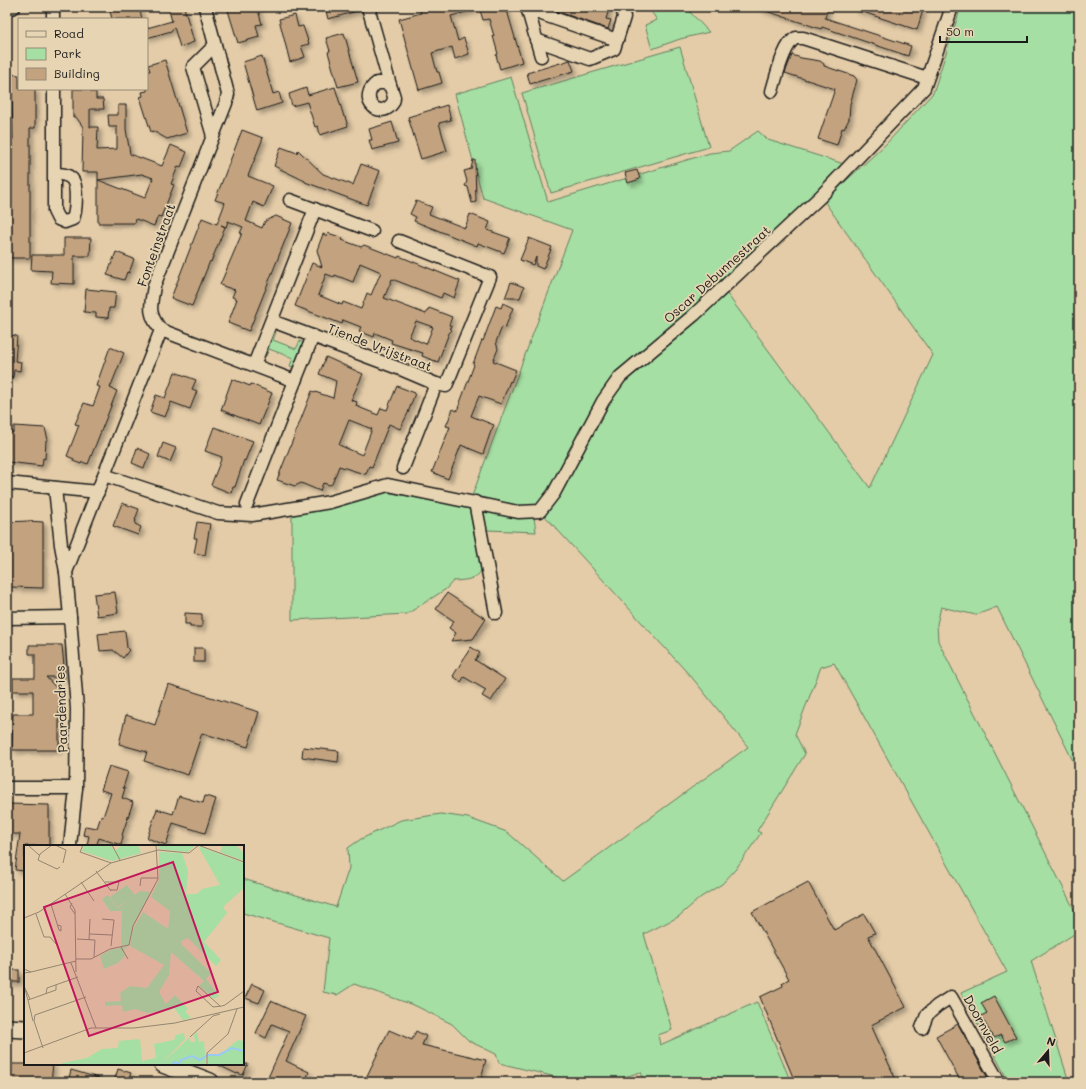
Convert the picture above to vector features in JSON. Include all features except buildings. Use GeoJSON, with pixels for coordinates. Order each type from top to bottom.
{"type":"FeatureCollection","features":[{"type":"Feature","properties":{"kind":"main road"},"geometry":{"type":"LineString","coordinates":[[7,1028],[24,1029]]}},
{"type":"Feature","properties":{"kind":"main road"},"geometry":{"type":"LineString","coordinates":[[166,1065],[210,1082]]}},
{"type":"Feature","properties":{"kind":"street"},"geometry":{"type":"LineString","coordinates":[[7,9],[14,7]]}},
{"type":"Feature","properties":{"kind":"street"},"geometry":{"type":"LineString","coordinates":[[53,7],[53,18]]}},
{"type":"Feature","properties":{"kind":"street","name":"Fonteinstraat"},"geometry":{"type":"LineString","coordinates":[[161,330],[153,320],[150,308],[154,286],[226,103],[228,94],[205,7]]}},
{"type":"Feature","properties":{"kind":"street"},"geometry":{"type":"LineString","coordinates":[[368,7],[390,85]]}},
{"type":"Feature","properties":{"kind":"street"},"geometry":{"type":"LineString","coordinates":[[536,40],[590,58],[614,49],[624,18],[622,7]]}},
{"type":"Feature","properties":{"kind":"street","name":"Oscar Debunnestraat"},"geometry":{"type":"LineString","coordinates":[[104,475],[218,513],[252,515],[330,502],[388,485],[518,512],[540,511],[554,493],[603,401],[620,377],[694,315],[821,196],[924,88],[952,7]]}},
{"type":"Feature","properties":{"kind":"street"},"geometry":{"type":"LineString","coordinates":[[527,8],[616,40]]}},
{"type":"Feature","properties":{"kind":"street"},"geometry":{"type":"LineString","coordinates":[[527,8],[541,56]]}},
{"type":"Feature","properties":{"kind":"street"},"geometry":{"type":"LineString","coordinates":[[772,90],[786,48],[796,38],[803,38],[927,78]]}},
{"type":"Feature","properties":{"kind":"street"},"geometry":{"type":"LineString","coordinates":[[212,136],[193,67],[214,45]]}},
{"type":"Feature","properties":{"kind":"street"},"geometry":{"type":"LineString","coordinates":[[54,90],[54,174]]}},
{"type":"Feature","properties":{"kind":"street"},"geometry":{"type":"LineString","coordinates":[[290,200],[372,231]]}},
{"type":"Feature","properties":{"kind":"street"},"geometry":{"type":"LineString","coordinates":[[254,365],[315,209]]}},
{"type":"Feature","properties":{"kind":"street","name":"Tiende Vrijstraat"},"geometry":{"type":"LineString","coordinates":[[272,321],[436,384],[446,386],[490,278],[399,241]]}},
{"type":"Feature","properties":{"kind":"street"},"geometry":{"type":"LineString","coordinates":[[104,475],[161,330],[295,381]]}},
{"type":"Feature","properties":{"kind":"street","name":"Tiende Vrijstraat"},"geometry":{"type":"LineString","coordinates":[[247,504],[312,336]]}},
{"type":"Feature","properties":{"kind":"street","name":"Tiende Vrijstraat"},"geometry":{"type":"LineString","coordinates":[[403,468],[436,384]]}},
{"type":"Feature","properties":{"kind":"street","name":"Paardendries"},"geometry":{"type":"LineString","coordinates":[[66,572],[104,475]]}},
{"type":"Feature","properties":{"kind":"street"},"geometry":{"type":"LineString","coordinates":[[7,483],[98,492]]}},
{"type":"Feature","properties":{"kind":"street","name":"Paardendries"},"geometry":{"type":"LineString","coordinates":[[55,488],[60,545],[66,572],[77,709],[76,788],[70,845]]}},
{"type":"Feature","properties":{"kind":"street"},"geometry":{"type":"LineString","coordinates":[[475,502],[496,613]]}},
{"type":"Feature","properties":{"kind":"street"},"geometry":{"type":"LineString","coordinates":[[7,618],[70,617]]}},
{"type":"Feature","properties":{"kind":"street"},"geometry":{"type":"LineString","coordinates":[[7,788],[76,788]]}},
{"type":"Feature","properties":{"kind":"street","name":"Doornveld"},"geometry":{"type":"LineString","coordinates":[[922,1028],[927,1015],[951,997],[999,1082]]}},
{"type":"Feature","properties":{"kind":"green space"},"geometry":{"type":"Polygon","coordinates":[[[648,7],[688,7],[688,10],[709,32],[680,39],[652,49],[645,25],[657,20],[648,7]]]}},
{"type":"Feature","properties":{"kind":"green space"},"geometry":{"type":"Polygon","coordinates":[[[961,7],[1079,7],[1079,773],[997,607],[976,615],[941,607],[937,624],[938,641],[1079,919],[1079,931],[1031,961],[1069,1082],[1009,1082],[961,993],[1007,972],[834,663],[821,667],[795,734],[805,754],[757,831],[761,833],[735,870],[722,884],[701,897],[678,917],[644,934],[672,1030],[658,1035],[660,1045],[757,1002],[791,1082],[644,1082],[641,1072],[621,1078],[622,1082],[576,1082],[499,1063],[496,1054],[469,1041],[452,1024],[416,1006],[354,984],[337,995],[323,992],[329,938],[244,913],[244,879],[336,907],[349,868],[348,848],[361,839],[401,820],[441,814],[468,818],[507,832],[563,881],[748,747],[694,680],[544,515],[552,506],[614,394],[626,381],[727,294],[870,488],[933,355],[824,201],[886,144],[933,93],[961,7]]]}},
{"type":"Feature","properties":{"kind":"green space"},"geometry":{"type":"Polygon","coordinates":[[[680,47],[709,147],[551,193],[522,93],[680,47]]]}},
{"type":"Feature","properties":{"kind":"green space"},"geometry":{"type":"Polygon","coordinates":[[[511,77],[548,202],[710,153],[729,151],[758,131],[768,140],[844,164],[844,168],[717,289],[616,376],[549,495],[537,507],[513,506],[472,496],[572,230],[483,198],[455,94],[511,77]]]}},
{"type":"Feature","properties":{"kind":"green space"},"geometry":{"type":"Polygon","coordinates":[[[272,331],[276,332],[273,340],[296,349],[300,341],[303,343],[293,367],[290,366],[293,358],[269,349],[266,356],[263,355],[272,331]]]}},
{"type":"Feature","properties":{"kind":"green space"},"geometry":{"type":"Polygon","coordinates":[[[385,492],[534,517],[536,532],[487,530],[490,549],[487,552],[483,567],[478,575],[473,578],[453,581],[446,589],[407,614],[292,620],[292,515],[385,492]]]}}]}
